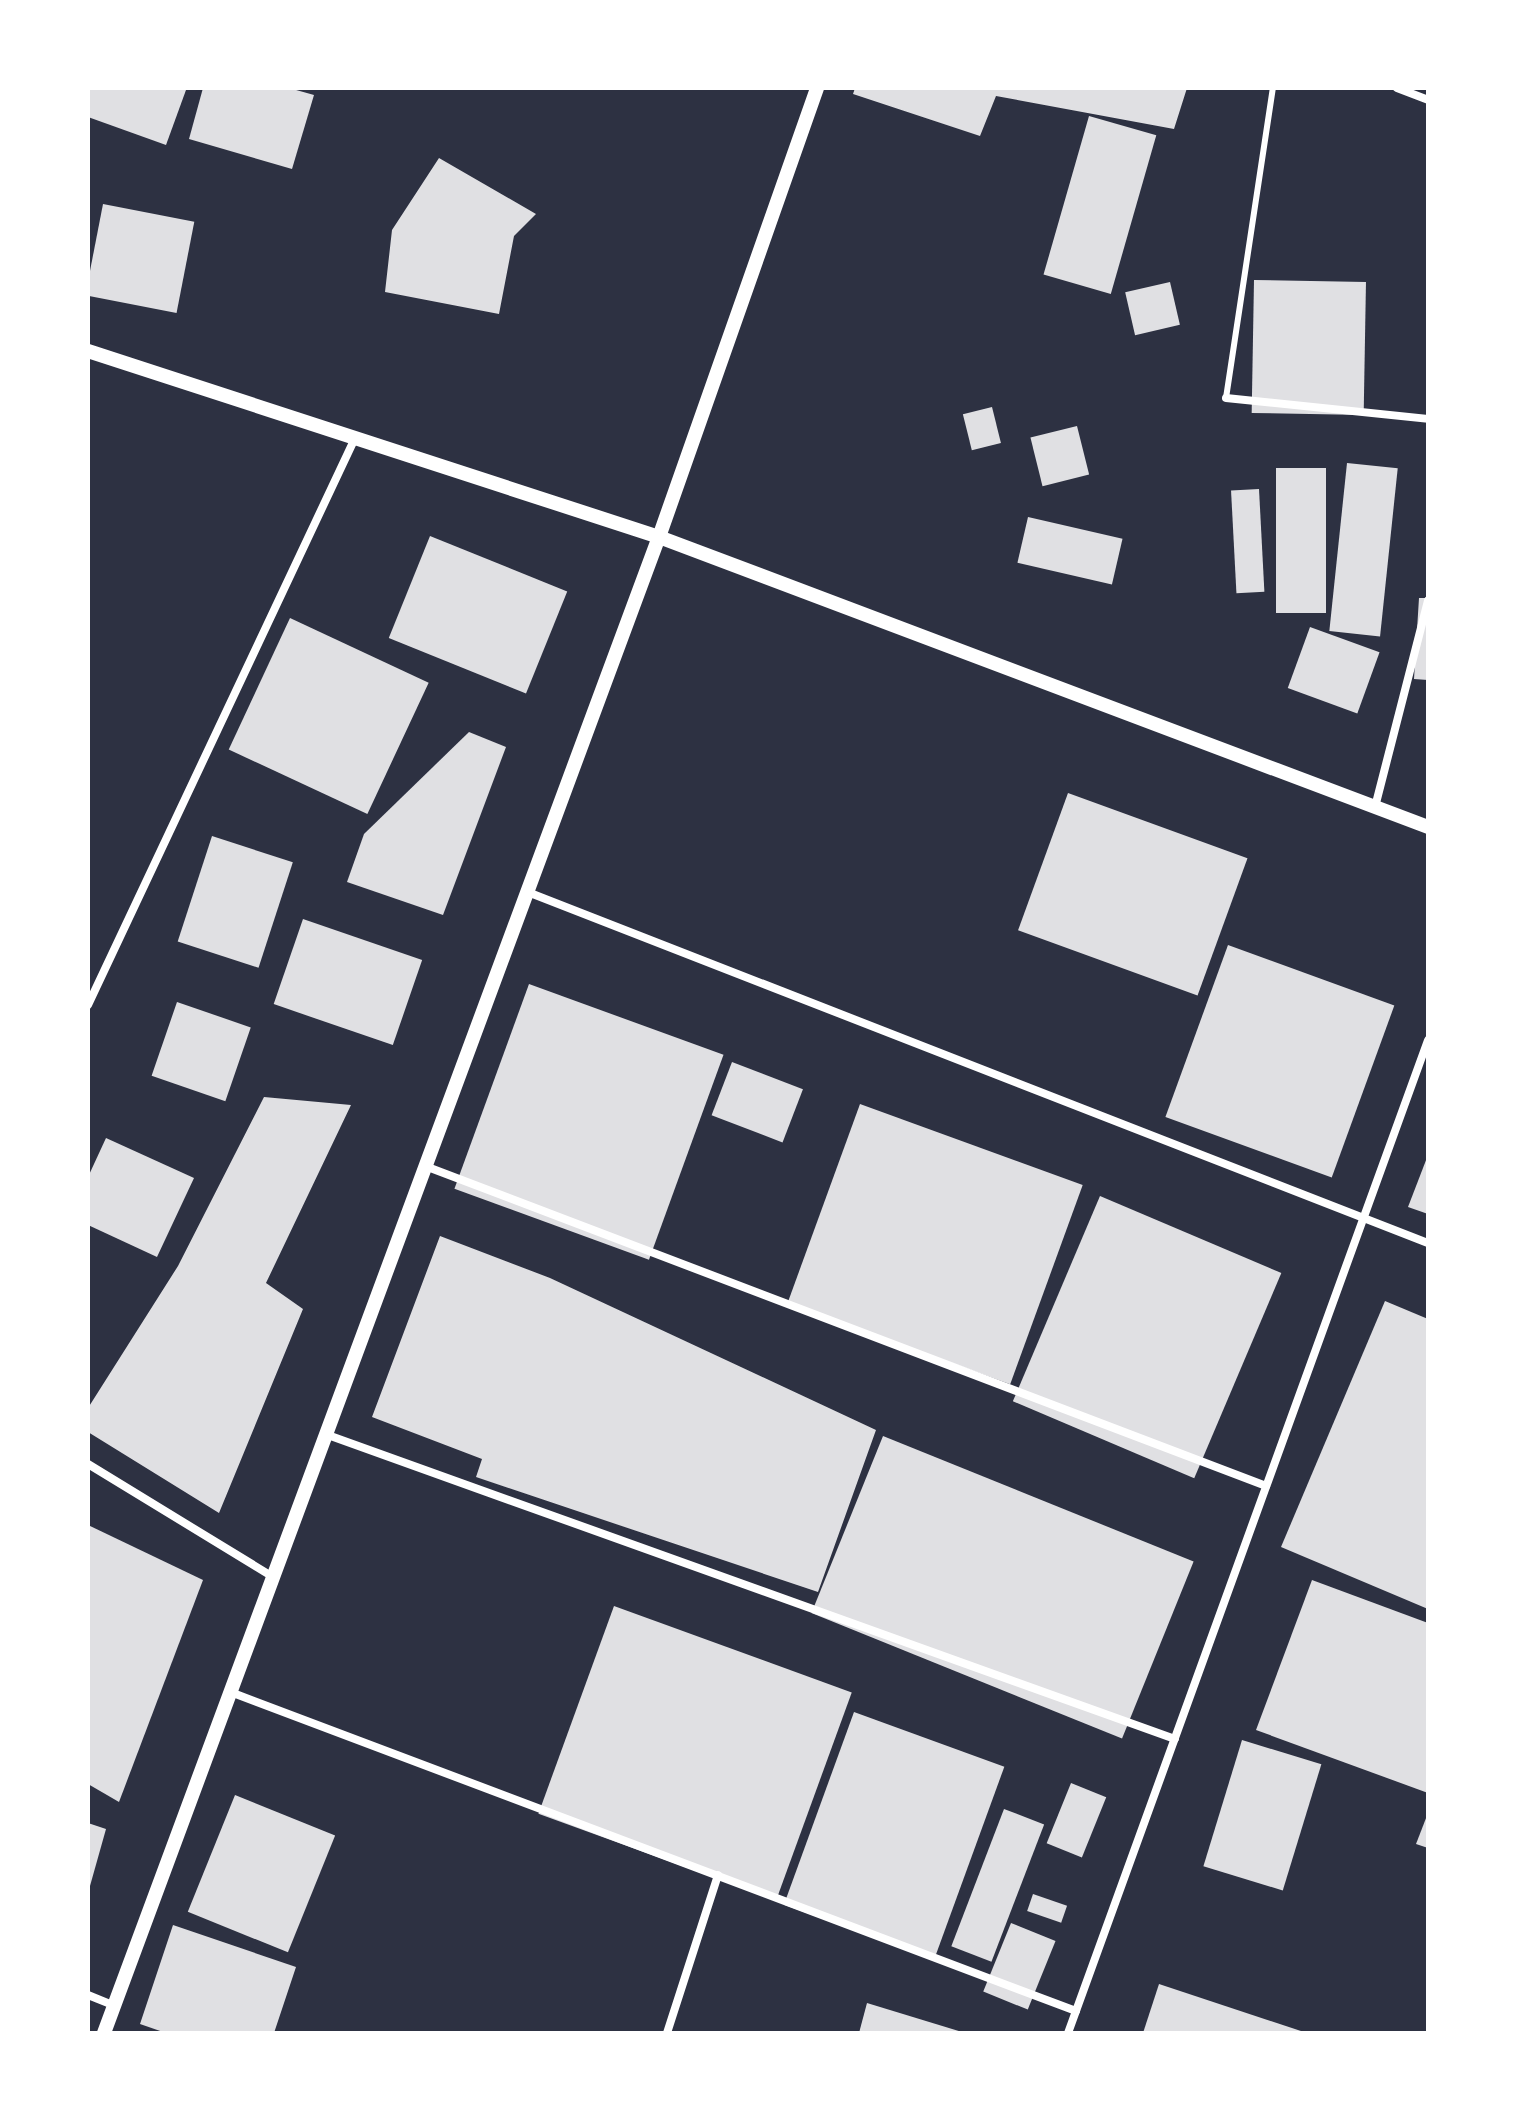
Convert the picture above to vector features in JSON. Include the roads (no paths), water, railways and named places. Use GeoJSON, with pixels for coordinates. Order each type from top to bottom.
{"type":"FeatureCollection","features":[{"type":"Feature","properties":{"kind":"street"},"geometry":{"type":"LineString","coordinates":[[104,2033],[233,1693],[524,890],[659,537],[817,88]]}},
{"type":"Feature","properties":{"kind":"street"},"geometry":{"type":"LineString","coordinates":[[1397,88],[1428,100]]}},
{"type":"Feature","properties":{"kind":"street"},"geometry":{"type":"LineString","coordinates":[[88,351],[659,537],[1428,827]]}},
{"type":"Feature","properties":{"kind":"street"},"geometry":{"type":"LineString","coordinates":[[1226,398],[1428,419]]}},
{"type":"Feature","properties":{"kind":"street"},"geometry":{"type":"LineString","coordinates":[[88,1005],[355,438]]}},
{"type":"Feature","properties":{"kind":"street"},"geometry":{"type":"LineString","coordinates":[[1375,807],[1428,601]]}},
{"type":"Feature","properties":{"kind":"street"},"geometry":{"type":"LineString","coordinates":[[524,890],[1428,1243]]}},
{"type":"Feature","properties":{"kind":"street"},"geometry":{"type":"LineString","coordinates":[[1068,2033],[1428,1040]]}},
{"type":"Feature","properties":{"kind":"street"},"geometry":{"type":"LineString","coordinates":[[424,1166],[1266,1486]]}},
{"type":"Feature","properties":{"kind":"street"},"geometry":{"type":"LineString","coordinates":[[325,1433],[1175,1739]]}},
{"type":"Feature","properties":{"kind":"street"},"geometry":{"type":"LineString","coordinates":[[88,1464],[275,1578]]}},
{"type":"Feature","properties":{"kind":"street"},"geometry":{"type":"LineString","coordinates":[[233,1693],[1076,2011]]}},
{"type":"Feature","properties":{"kind":"street"},"geometry":{"type":"LineString","coordinates":[[667,2033],[718,1875]]}},
{"type":"Feature","properties":{"kind":"street"},"geometry":{"type":"LineString","coordinates":[[88,1995],[113,2005]]}},
{"type":"Feature","properties":{"kind":"lane"},"geometry":{"type":"LineString","coordinates":[[1226,398],[1273,88]]}}]}
